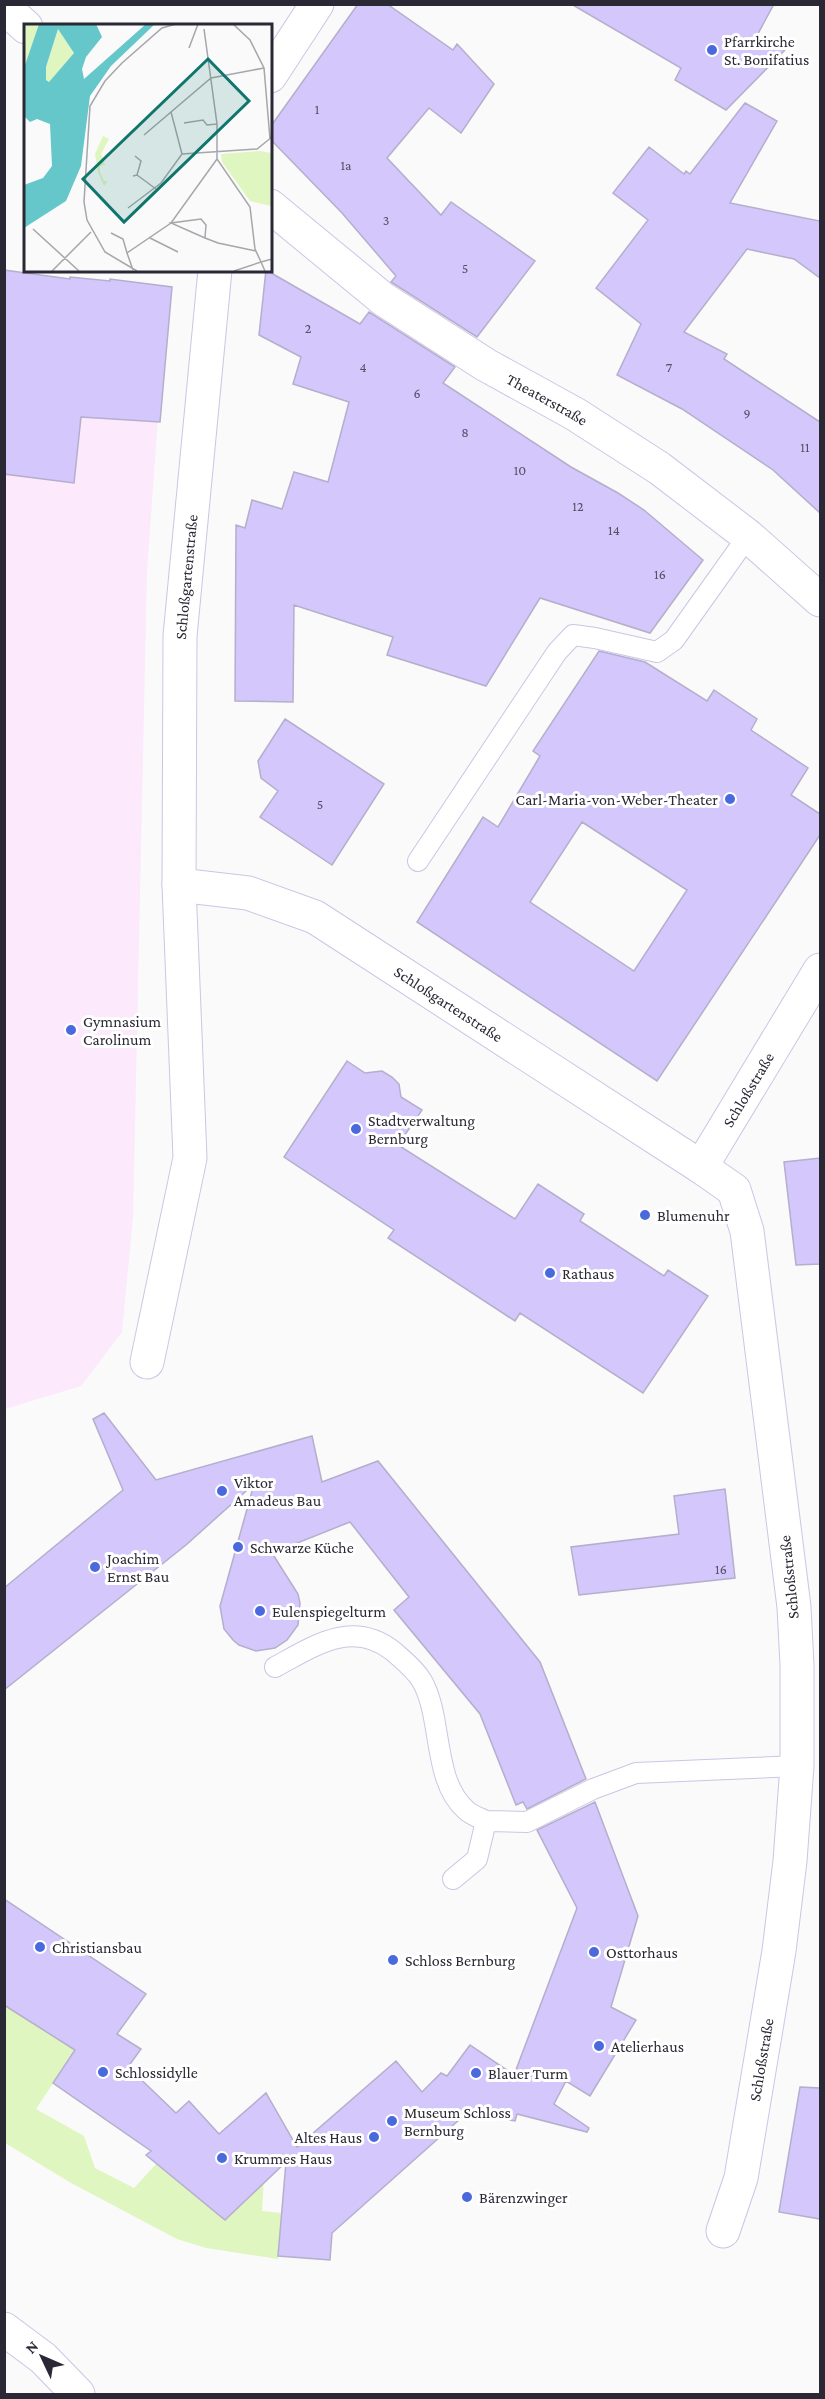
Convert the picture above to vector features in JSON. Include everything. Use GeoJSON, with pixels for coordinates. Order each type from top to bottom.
{"type":"FeatureCollection","features":[{"type":"Feature","properties":{"kind":"street"},"geometry":{"type":"LineString","coordinates":[[272,73],[317,4]]}},
{"type":"Feature","properties":{"kind":"street"},"geometry":{"type":"LineString","coordinates":[[4,7],[24,25]]}},
{"type":"Feature","properties":{"kind":"street","name":"Theaterstraße"},"geometry":{"type":"LineString","coordinates":[[272,208],[382,299],[486,365],[575,414],[659,468],[748,536],[820,600]]}},
{"type":"Feature","properties":{"kind":"street","name":"Schloßgartenstraße"},"geometry":{"type":"LineString","coordinates":[[147,1362],[190,1158],[179,885],[180,636],[215,272]]}},
{"type":"Feature","properties":{"kind":"street","name":"Schloßgartenstraße"},"geometry":{"type":"LineString","coordinates":[[179,885],[248,893],[315,917],[701,1167]]}},
{"type":"Feature","properties":{"kind":"street","name":"Schloßstraße"},"geometry":{"type":"LineString","coordinates":[[723,2231],[741,2178],[779,1951],[790,1861],[797,1766],[797,1665],[794,1607],[747,1231],[735,1190],[701,1167],[820,970]]}},
{"type":"Feature","properties":{"kind":"street"},"geometry":{"type":"LineString","coordinates":[[4,2329],[43,2358],[78,2394]]}},
{"type":"Feature","properties":{"kind":"lane"},"geometry":{"type":"LineString","coordinates":[[418,861],[557,652],[573,636],[595,638],[657,652],[674,640],[748,536]]}},
{"type":"Feature","properties":{"kind":"lane"},"geometry":{"type":"LineString","coordinates":[[275,1667],[324,1641],[350,1636],[369,1638],[385,1645],[405,1661],[422,1680],[430,1701],[447,1778],[454,1796],[466,1811],[486,1821],[527,1822],[593,1789],[636,1773],[797,1766]]}},
{"type":"Feature","properties":{"kind":"lane"},"geometry":{"type":"LineString","coordinates":[[453,1879],[477,1859],[486,1821]]}},
{"type":"Feature","properties":{"kind":"shaded area","name":"Gymnasium Carolinum"},"geometry":{"type":"Polygon","coordinates":[[[5,401],[159,403],[147,571],[133,1217],[122,1332],[81,1386],[5,1409],[5,401]]]}},
{"type":"Feature","properties":{"kind":"green space"},"geometry":{"type":"Polygon","coordinates":[[[5,2005],[75,2050],[36,2109],[84,2136],[95,2168],[134,2188],[156,2164],[225,2220],[264,2178],[262,2211],[282,2213],[278,2259],[206,2248],[177,2239],[71,2183],[5,2143],[5,2005]]]}},
{"type":"Feature","properties":{"kind":"building"},"geometry":{"type":"Polygon","coordinates":[[[358,4],[387,4],[453,50],[457,44],[494,84],[461,133],[429,108],[387,158],[441,215],[451,202],[535,261],[477,337],[391,282],[396,276],[342,213],[272,141],[272,125],[358,4]]]}},
{"type":"Feature","properties":{"kind":"building","name":"Pfarrkirche St. Bonifatius"},"geometry":{"type":"Polygon","coordinates":[[[571,4],[774,4],[753,43],[785,50],[726,110],[675,80],[681,68],[571,4]]]}},
{"type":"Feature","properties":{"kind":"building"},"geometry":{"type":"Polygon","coordinates":[[[745,103],[777,121],[730,203],[820,221],[820,278],[794,259],[747,249],[684,332],[727,354],[724,359],[820,422],[820,513],[773,470],[682,409],[617,375],[641,324],[596,288],[648,220],[613,193],[649,147],[684,174],[686,171],[690,174],[745,103]]]}},
{"type":"Feature","properties":{"kind":"building"},"geometry":{"type":"Polygon","coordinates":[[[4,270],[70,279],[70,277],[110,281],[110,279],[172,287],[160,422],[81,417],[74,483],[4,474],[4,270]]]}},
{"type":"Feature","properties":{"kind":"building"},"geometry":{"type":"Polygon","coordinates":[[[266,272],[360,324],[369,312],[455,367],[443,383],[571,467],[644,510],[703,560],[650,633],[540,598],[486,686],[387,655],[393,637],[294,605],[293,702],[235,701],[236,525],[245,528],[252,500],[282,509],[294,472],[328,482],[349,402],[293,384],[301,357],[259,335],[266,272]]]}},
{"type":"Feature","properties":{"kind":"building"},"geometry":{"type":"Polygon","coordinates":[[[599,651],[645,662],[707,701],[714,690],[757,719],[751,730],[808,768],[791,795],[820,814],[820,835],[657,1081],[417,922],[483,817],[498,827],[540,756],[533,751],[599,651]],[[582,822],[530,902],[634,971],[687,890],[582,822]]]}},
{"type":"Feature","properties":{"kind":"building"},"geometry":{"type":"Polygon","coordinates":[[[285,719],[384,784],[332,865],[260,817],[278,791],[261,778],[258,761],[285,719]]]}},
{"type":"Feature","properties":{"kind":"building","name":"Rathaus"},"geometry":{"type":"Polygon","coordinates":[[[347,1061],[365,1073],[382,1071],[392,1077],[399,1084],[401,1097],[422,1110],[398,1145],[515,1219],[538,1184],[584,1214],[580,1221],[664,1276],[668,1270],[708,1296],[643,1393],[520,1313],[515,1321],[388,1238],[394,1230],[284,1157],[347,1061]]]}},
{"type":"Feature","properties":{"kind":"building"},"geometry":{"type":"Polygon","coordinates":[[[820,1158],[820,1264],[796,1265],[784,1162],[820,1158]]]}},
{"type":"Feature","properties":{"kind":"building"},"geometry":{"type":"Polygon","coordinates":[[[104,1413],[156,1480],[312,1436],[322,1482],[378,1461],[540,1662],[586,1779],[527,1809],[523,1802],[516,1805],[480,1714],[394,1610],[409,1597],[350,1522],[272,1553],[298,1594],[300,1603],[298,1625],[287,1640],[275,1648],[256,1651],[239,1645],[233,1640],[224,1629],[220,1606],[254,1484],[186,1545],[4,1690],[4,1588],[123,1490],[93,1419],[104,1413]]]}},
{"type":"Feature","properties":{"kind":"building"},"geometry":{"type":"Polygon","coordinates":[[[725,1489],[735,1578],[579,1595],[571,1547],[679,1534],[674,1496],[725,1489]]]}},
{"type":"Feature","properties":{"kind":"building"},"geometry":{"type":"Polygon","coordinates":[[[595,1802],[638,1916],[611,2007],[636,2020],[590,2096],[566,2081],[554,2104],[589,2128],[587,2132],[517,2114],[515,2121],[468,2112],[332,2233],[330,2260],[278,2256],[286,2162],[225,2220],[146,2155],[151,2151],[53,2083],[75,2050],[4,2005],[4,1899],[146,1994],[117,2034],[141,2049],[128,2067],[176,2113],[189,2101],[219,2134],[266,2093],[297,2147],[396,2061],[422,2092],[441,2073],[447,2076],[470,2045],[514,2075],[577,1908],[537,1830],[595,1802]]]}},
{"type":"Feature","properties":{"kind":"building"},"geometry":{"type":"Polygon","coordinates":[[[800,2087],[820,2088],[820,2219],[779,2212],[800,2087]]]}},
{"type":"Feature","properties":{"kind":"place","name":"Pfarrkirche St. Bonifatius"},"geometry":{"type":"Point","coordinates":[712,50]}},
{"type":"Feature","properties":{"kind":"place","name":"Carl-Maria-von-Weber-Theater"},"geometry":{"type":"Point","coordinates":[730,799]}},
{"type":"Feature","properties":{"kind":"place","name":"Gymnasium Carolinum"},"geometry":{"type":"Point","coordinates":[71,1030]}},
{"type":"Feature","properties":{"kind":"place","name":"Stadtverwaltung Bernburg"},"geometry":{"type":"Point","coordinates":[356,1129]}},
{"type":"Feature","properties":{"kind":"place","name":"Blumenuhr"},"geometry":{"type":"Point","coordinates":[645,1215]}},
{"type":"Feature","properties":{"kind":"place","name":"Rathaus"},"geometry":{"type":"Point","coordinates":[550,1273]}},
{"type":"Feature","properties":{"kind":"place","name":"Viktor Amadeus Bau"},"geometry":{"type":"Point","coordinates":[222,1491]}},
{"type":"Feature","properties":{"kind":"place","name":"Schwarze Küche"},"geometry":{"type":"Point","coordinates":[238,1547]}},
{"type":"Feature","properties":{"kind":"place","name":"Joachim Ernst Bau"},"geometry":{"type":"Point","coordinates":[95,1567]}},
{"type":"Feature","properties":{"kind":"place","name":"Eulenspiegelturm"},"geometry":{"type":"Point","coordinates":[260,1611]}},
{"type":"Feature","properties":{"kind":"place","name":"Christiansbau"},"geometry":{"type":"Point","coordinates":[40,1947]}},
{"type":"Feature","properties":{"kind":"place","name":"Osttorhaus"},"geometry":{"type":"Point","coordinates":[594,1952]}},
{"type":"Feature","properties":{"kind":"place","name":"Schloss Bernburg"},"geometry":{"type":"Point","coordinates":[393,1960]}},
{"type":"Feature","properties":{"kind":"place","name":"Atelierhaus"},"geometry":{"type":"Point","coordinates":[599,2046]}},
{"type":"Feature","properties":{"kind":"place","name":"Schlossidylle"},"geometry":{"type":"Point","coordinates":[103,2072]}},
{"type":"Feature","properties":{"kind":"place","name":"Blauer Turm"},"geometry":{"type":"Point","coordinates":[476,2073]}},
{"type":"Feature","properties":{"kind":"place","name":"Museum Schloss Bernburg"},"geometry":{"type":"Point","coordinates":[392,2121]}},
{"type":"Feature","properties":{"kind":"place","name":"Altes Haus"},"geometry":{"type":"Point","coordinates":[374,2137]}},
{"type":"Feature","properties":{"kind":"place","name":"Krummes Haus"},"geometry":{"type":"Point","coordinates":[222,2158]}},
{"type":"Feature","properties":{"kind":"place","name":"Bärenzwinger"},"geometry":{"type":"Point","coordinates":[467,2197]}}]}
